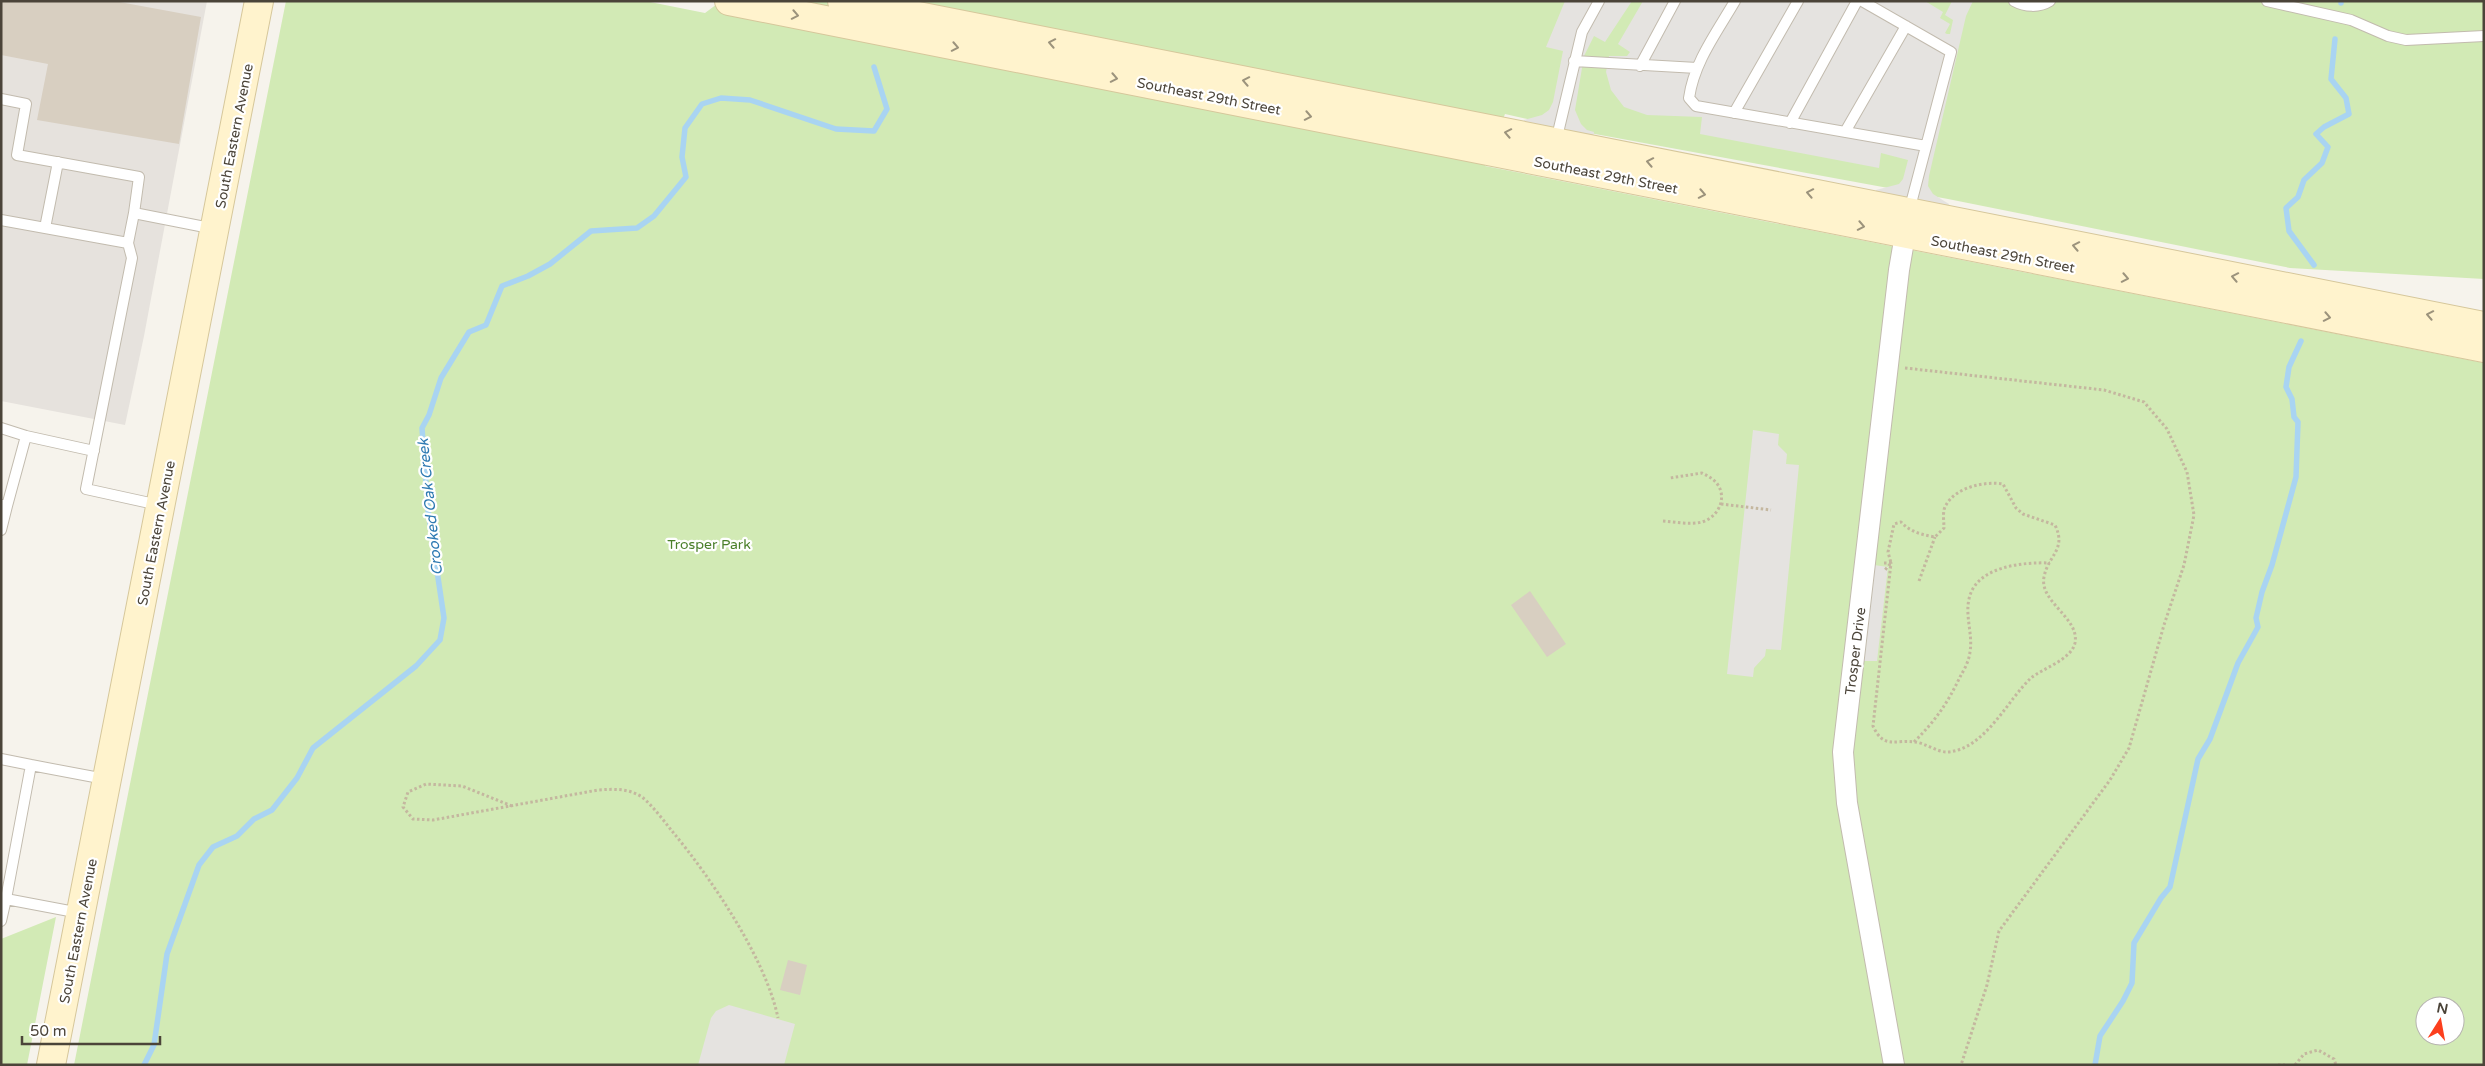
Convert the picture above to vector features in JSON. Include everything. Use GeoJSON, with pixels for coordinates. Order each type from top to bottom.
{"type":"FeatureCollection","features":[{"type":"Feature","properties":{"kind":"main road","name":"South Eastern Avenue"},"geometry":{"type":"LineString","coordinates":[[51,1065],[216,230],[259,1]]}},
{"type":"Feature","properties":{"kind":"main road","name":"Southeast 29th Street"},"geometry":{"type":"LineString","coordinates":[[729,1],[1553,153]]}},
{"type":"Feature","properties":{"kind":"main road","name":"Southeast 29th Street"},"geometry":{"type":"LineString","coordinates":[[842,1],[1553,153],[2480,336]]}},
{"type":"Feature","properties":{"kind":"street","name":"Trosper Drive"},"geometry":{"type":"LineString","coordinates":[[1894,1065],[1847,803],[1843,752],[1888,366],[1907,224]]}},
{"type":"Feature","properties":{"kind":"lane"},"geometry":{"type":"LineString","coordinates":[[1553,153],[1582,32],[1599,1]]}},
{"type":"Feature","properties":{"kind":"lane"},"geometry":{"type":"LineString","coordinates":[[1640,66],[1675,1]]}},
{"type":"Feature","properties":{"kind":"lane"},"geometry":{"type":"LineString","coordinates":[[1735,1],[1697,68],[1692,81],[1689,98],[1696,106],[1926,146]]}},
{"type":"Feature","properties":{"kind":"lane"},"geometry":{"type":"LineString","coordinates":[[1734,113],[1798,1]]}},
{"type":"Feature","properties":{"kind":"lane"},"geometry":{"type":"LineString","coordinates":[[1790,123],[1857,1]]}},
{"type":"Feature","properties":{"kind":"lane"},"geometry":{"type":"LineString","coordinates":[[1862,1],[1951,52],[1907,224]]}},
{"type":"Feature","properties":{"kind":"lane"},"geometry":{"type":"LineString","coordinates":[[2014,1],[2021,5],[2043,5],[2050,1]]}},
{"type":"Feature","properties":{"kind":"lane"},"geometry":{"type":"LineString","coordinates":[[2267,1],[2351,20],[2388,36],[2406,40],[2484,36]]}},
{"type":"Feature","properties":{"kind":"lane"},"geometry":{"type":"LineString","coordinates":[[1845,132],[1906,26]]}},
{"type":"Feature","properties":{"kind":"lane"},"geometry":{"type":"LineString","coordinates":[[1574,62],[1697,68]]}},
{"type":"Feature","properties":{"kind":"lane"},"geometry":{"type":"LineString","coordinates":[[1,99],[26,104],[17,155],[139,177],[128,242],[132,258],[86,489],[162,505]]}},
{"type":"Feature","properties":{"kind":"lane"},"geometry":{"type":"LineString","coordinates":[[45,228],[58,162]]}},
{"type":"Feature","properties":{"kind":"lane"},"geometry":{"type":"LineString","coordinates":[[134,213],[216,230]]}},
{"type":"Feature","properties":{"kind":"lane"},"geometry":{"type":"LineString","coordinates":[[1,220],[128,242]]}},
{"type":"Feature","properties":{"kind":"lane"},"geometry":{"type":"LineString","coordinates":[[1,428],[26,436],[94,451]]}},
{"type":"Feature","properties":{"kind":"lane"},"geometry":{"type":"LineString","coordinates":[[1,530],[4,506],[26,436]]}},
{"type":"Feature","properties":{"kind":"lane"},"geometry":{"type":"LineString","coordinates":[[1,759],[108,779]]}},
{"type":"Feature","properties":{"kind":"lane"},"geometry":{"type":"LineString","coordinates":[[1,921],[30,765]]}},
{"type":"Feature","properties":{"kind":"lane"},"geometry":{"type":"LineString","coordinates":[[6,899],[81,913]]}},
{"type":"Feature","properties":{"kind":"path"},"geometry":{"type":"LineString","coordinates":[[1888,366],[2104,390],[2144,402],[2167,429],[2187,472],[2194,515],[2184,565],[2161,634],[2129,748],[2110,780],[1999,931],[1986,985],[1961,1065]]}},
{"type":"Feature","properties":{"kind":"path"},"geometry":{"type":"LineString","coordinates":[[1664,521],[1703,522],[1713,517],[1720,504],[1721,493],[1718,485],[1702,473],[1670,478]]}},
{"type":"Feature","properties":{"kind":"path"},"geometry":{"type":"LineString","coordinates":[[1919,581],[1936,537],[1944,528],[1945,505],[1953,496],[1982,483],[2003,484],[2016,508],[2023,514],[2055,525],[2060,536],[2057,550],[2043,578],[2046,591],[2075,634],[2075,645],[2066,655],[2029,680],[1997,722],[1962,748],[1946,752],[1914,742],[1895,743],[1884,740],[1878,736],[1874,726],[1891,563],[1888,552],[1894,524],[1901,522],[1906,528],[1925,536],[1936,537]]}},
{"type":"Feature","properties":{"kind":"path"},"geometry":{"type":"LineString","coordinates":[[1720,504],[1771,510]]}},
{"type":"Feature","properties":{"kind":"path"},"geometry":{"type":"LineString","coordinates":[[1866,561],[1891,563]]}},
{"type":"Feature","properties":{"kind":"path"},"geometry":{"type":"LineString","coordinates":[[1914,742],[1946,706],[1964,670],[1970,652],[1968,599],[1974,588],[1985,576],[2006,568],[2028,562],[2050,563]]}},
{"type":"Feature","properties":{"kind":"path"},"geometry":{"type":"LineString","coordinates":[[1885,570],[1891,563]]}},
{"type":"Feature","properties":{"kind":"path"},"geometry":{"type":"LineString","coordinates":[[512,806],[462,786],[426,784],[408,792],[403,807],[413,819],[433,820],[512,806],[598,790],[623,788],[642,797],[697,862],[736,924],[773,996],[778,1018]]}},
{"type":"Feature","properties":{"kind":"path"},"geometry":{"type":"LineString","coordinates":[[2295,1065],[2304,1054],[2318,1050],[2334,1059],[2336,1065]]}},
{"type":"Feature","properties":{"kind":"path"},"geometry":{"type":"LineString","coordinates":[[2278,1065],[2285,1065]]}},
{"type":"Feature","properties":{"kind":"shaded area"},"geometry":{"type":"Polygon","coordinates":[[[1,1],[207,1],[144,336],[125,425],[1,401],[1,1]]]}},
{"type":"Feature","properties":{"kind":"shaded area"},"geometry":{"type":"Polygon","coordinates":[[[1565,1],[1632,1],[1605,42],[1594,36],[1584,56],[1575,110],[1581,124],[1587,130],[1594,132],[1593,137],[1522,127],[1524,120],[1542,115],[1549,110],[1553,102],[1563,51],[1546,47],[1565,1]]]}},
{"type":"Feature","properties":{"kind":"shaded area"},"geometry":{"type":"Polygon","coordinates":[[[1643,1],[1925,1],[1943,12],[1940,18],[1950,24],[1945,33],[1950,34],[1953,20],[1945,15],[1952,1],[1973,1],[1966,16],[1929,176],[1928,186],[1933,194],[1949,204],[1948,211],[1875,196],[1876,190],[1899,184],[1903,179],[1908,160],[1881,153],[1879,168],[1700,134],[1702,117],[1647,115],[1624,107],[1611,90],[1606,72],[1609,56],[1627,56],[1630,52],[1618,44],[1643,1]]]}},
{"type":"Feature","properties":{"kind":"shaded area"},"geometry":{"type":"Polygon","coordinates":[[[1753,430],[1779,434],[1778,445],[1787,454],[1786,464],[1799,465],[1781,650],[1766,649],[1765,656],[1754,668],[1753,677],[1727,674],[1753,430]]]}},
{"type":"Feature","properties":{"kind":"shaded area"},"geometry":{"type":"Polygon","coordinates":[[[1874,565],[1888,567],[1877,661],[1863,661],[1874,565]]]}},
{"type":"Feature","properties":{"kind":"shaded area"},"geometry":{"type":"Polygon","coordinates":[[[729,1005],[795,1024],[784,1065],[698,1065],[711,1018],[716,1011],[729,1005]]]}},
{"type":"Feature","properties":{"kind":"green space","name":"Trosper Park"},"geometry":{"type":"Polygon","coordinates":[[[286,1],[645,1],[705,13],[721,1],[2484,1],[2484,279],[2290,268],[1948,199],[1595,134],[1505,114],[1485,166],[2484,363],[2484,1065],[74,1065],[286,1]]]}},
{"type":"Feature","properties":{"kind":"green space"},"geometry":{"type":"Polygon","coordinates":[[[56,917],[27,1065],[1,1065],[1,939],[56,917]]]}},
{"type":"Feature","properties":{"kind":"building"},"geometry":{"type":"Polygon","coordinates":[[[1,1],[114,1],[201,17],[179,144],[37,120],[48,64],[1,55],[1,1]]]}},
{"type":"Feature","properties":{"kind":"building"},"geometry":{"type":"Polygon","coordinates":[[[1530,591],[1566,644],[1547,657],[1511,605],[1530,591]]]}},
{"type":"Feature","properties":{"kind":"building"},"geometry":{"type":"Polygon","coordinates":[[[788,960],[807,965],[800,995],[780,990],[788,960]]]}},
{"type":"Feature","properties":{"kind":"waterway"},"geometry":{"type":"LineString","coordinates":[[2314,265],[2289,231],[2286,208],[2298,197],[2304,180],[2322,163],[2328,147],[2316,134],[2324,127],[2349,114],[2346,98],[2331,79],[2335,39]]}},
{"type":"Feature","properties":{"kind":"waterway","name":"Crooked Oak Creek"},"geometry":{"type":"LineString","coordinates":[[144,1065],[154,1045],[167,954],[199,865],[213,847],[237,836],[254,819],[272,810],[297,778],[313,748],[416,666],[440,640],[444,618],[428,510],[422,428],[429,415],[441,378],[469,332],[486,325],[502,286],[528,276],[550,264],[591,231],[637,228],[654,216],[686,177],[682,157],[685,128],[702,104],[721,98],[750,100],[836,129],[874,131],[887,109],[874,67]]}},
{"type":"Feature","properties":{"kind":"waterway"},"geometry":{"type":"LineString","coordinates":[[2095,1065],[2100,1036],[2123,1001],[2132,983],[2134,943],[2161,898],[2170,887],[2198,759],[2210,739],[2238,663],[2258,627],[2256,618],[2262,592],[2272,565],[2296,477],[2298,422],[2294,417],[2292,399],[2286,387],[2289,367],[2301,341]]}}]}
